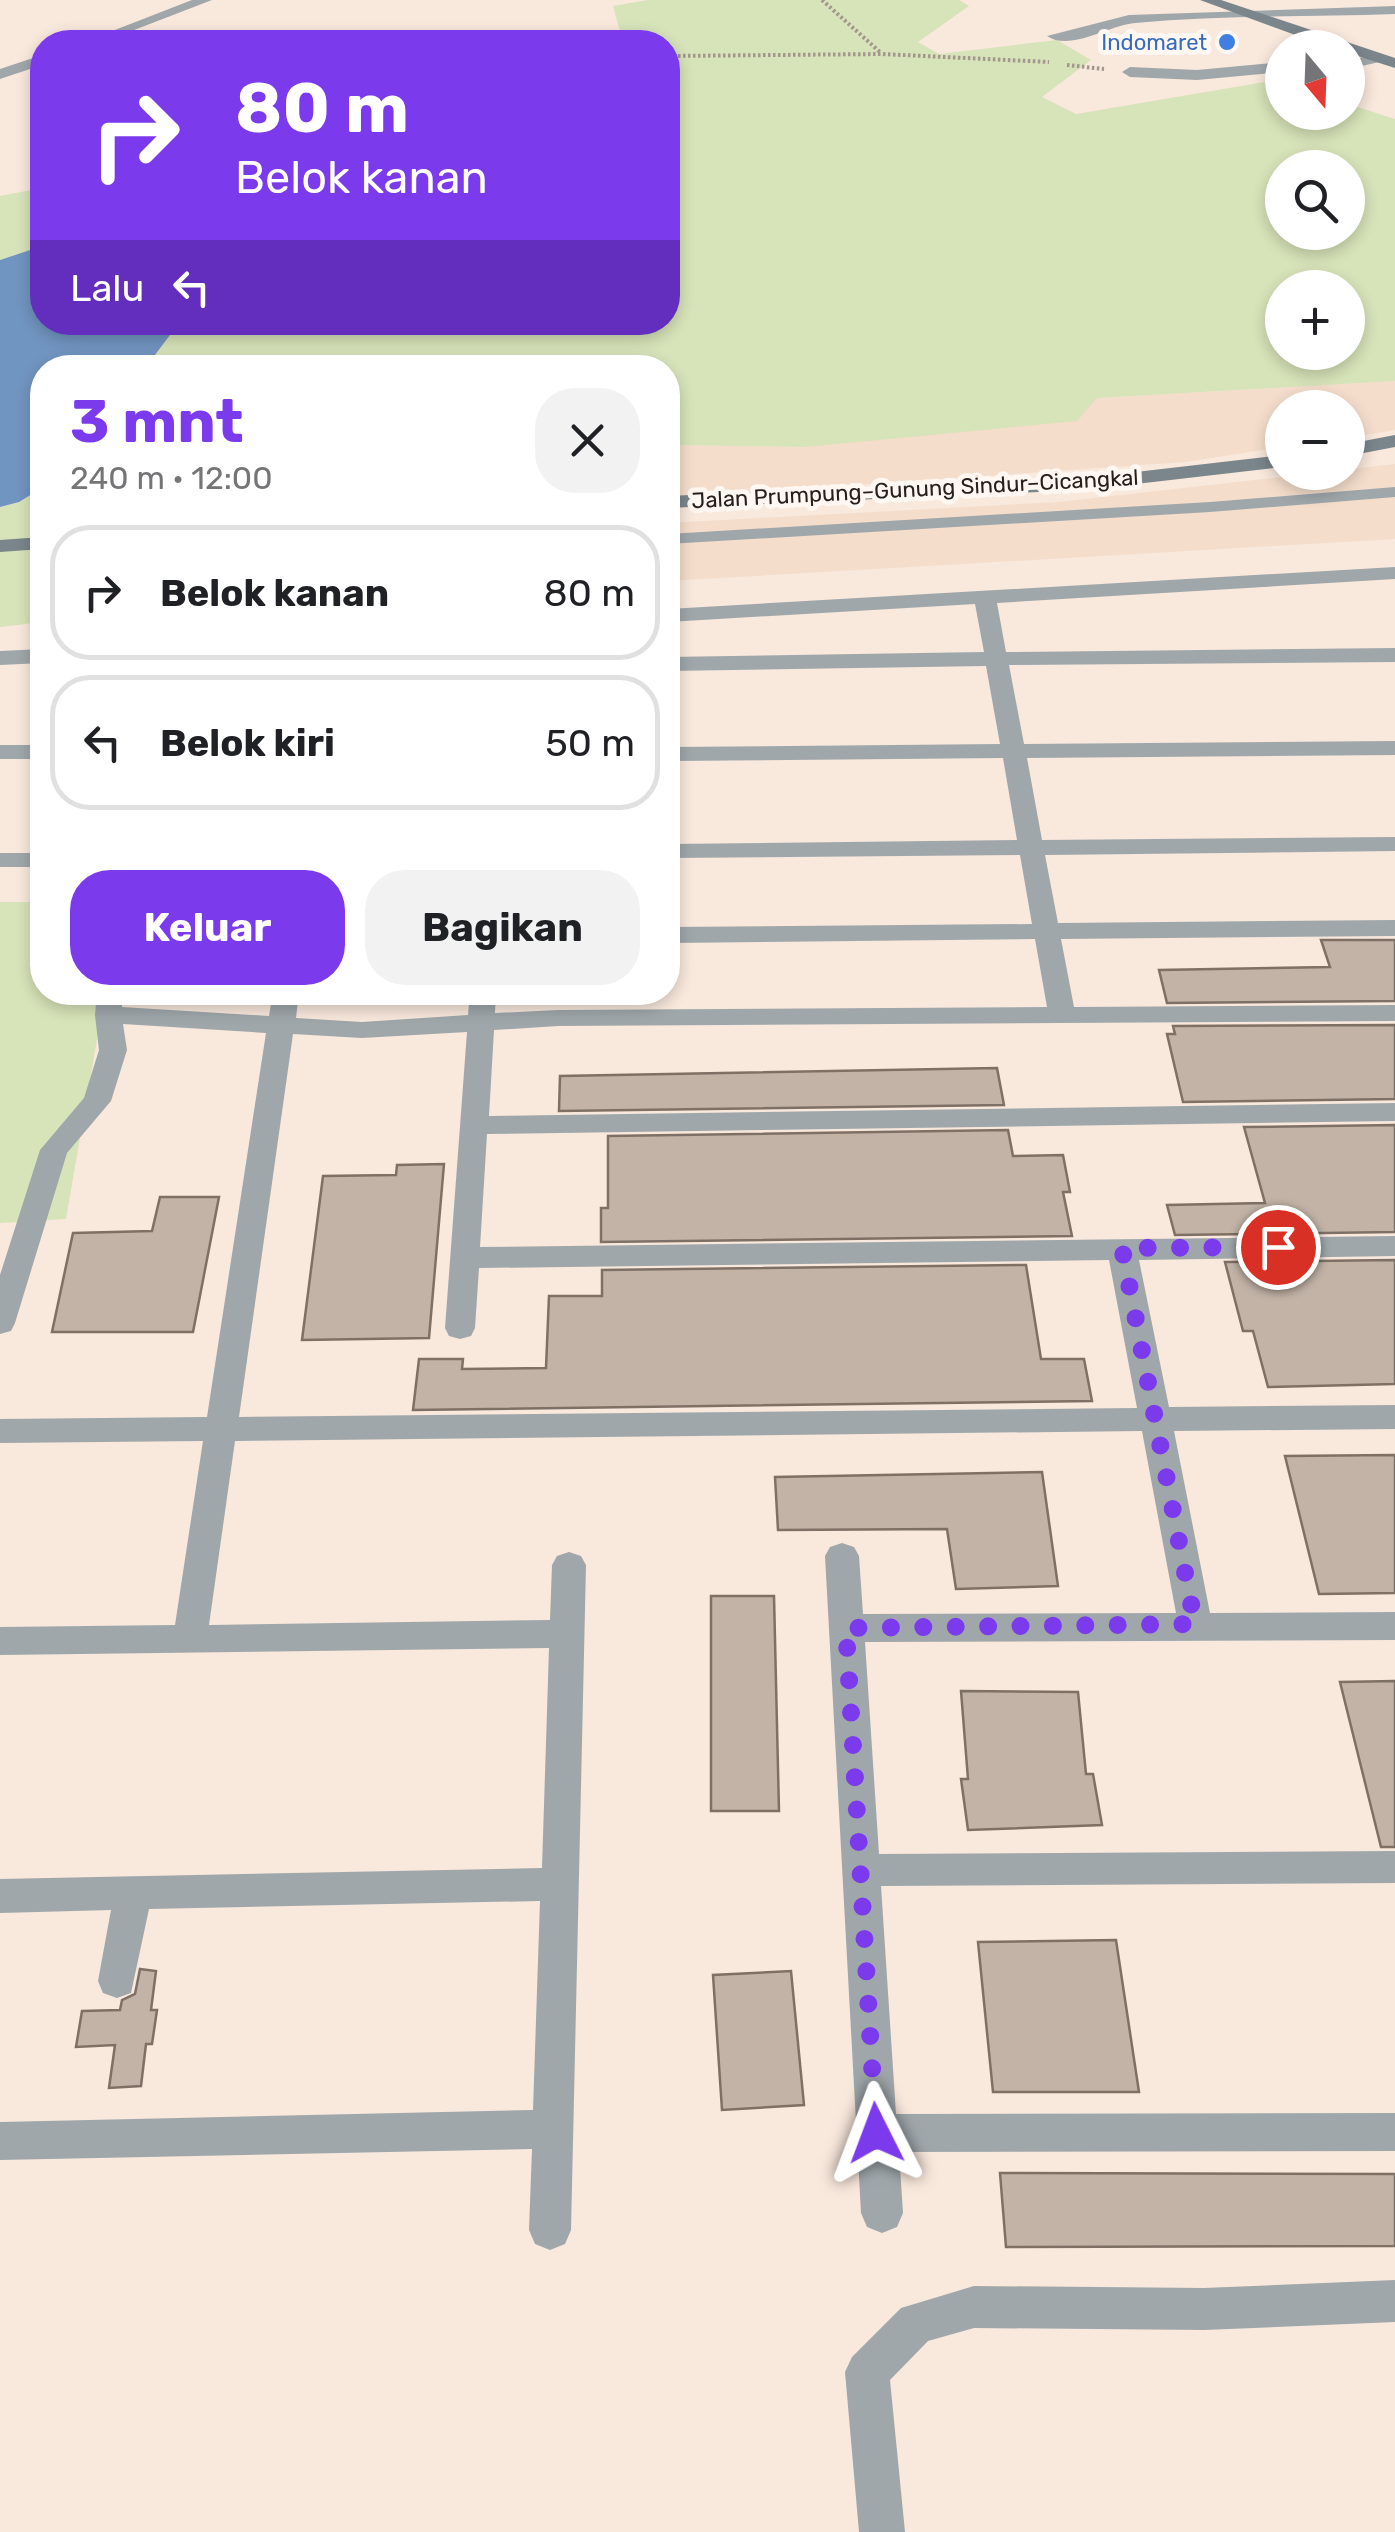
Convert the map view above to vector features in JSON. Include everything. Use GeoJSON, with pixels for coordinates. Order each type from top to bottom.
{"type":"FeatureCollection","features":[{"type":"Feature","properties":{"kind":"main road"},"geometry":{"type":"LineString","coordinates":[[1206,0],[1295,30]]}},
{"type":"Feature","properties":{"kind":"main road"},"geometry":{"type":"LineString","coordinates":[[1365,447],[1395,442]]}},
{"type":"Feature","properties":{"kind":"main road","name":"Jalan Prumpung–Gunung Sindur–Cicangkal"},"geometry":{"type":"LineString","coordinates":[[680,501],[1084,484],[1265,463]]}},
{"type":"Feature","properties":{"kind":"main road"},"geometry":{"type":"LineString","coordinates":[[0,546],[30,544]]}},
{"type":"Feature","properties":{"kind":"street"},"geometry":{"type":"LineString","coordinates":[[124,30],[205,0]]}},
{"type":"Feature","properties":{"kind":"street"},"geometry":{"type":"LineString","coordinates":[[1054,36],[1080,34],[1129,19],[1395,10]]}},
{"type":"Feature","properties":{"kind":"street"},"geometry":{"type":"LineString","coordinates":[[0,74],[30,64]]}},
{"type":"Feature","properties":{"kind":"street"},"geometry":{"type":"LineString","coordinates":[[1130,72],[1196,75],[1265,69]]}},
{"type":"Feature","properties":{"kind":"street"},"geometry":{"type":"LineString","coordinates":[[680,614],[1395,572]]}},
{"type":"Feature","properties":{"kind":"street"},"geometry":{"type":"LineString","coordinates":[[985,597],[1062,1015]]}},
{"type":"Feature","properties":{"kind":"street"},"geometry":{"type":"LineString","coordinates":[[1220,654],[1395,636]]}},
{"type":"Feature","properties":{"kind":"street"},"geometry":{"type":"LineString","coordinates":[[680,664],[1220,654],[1395,655]]}},
{"type":"Feature","properties":{"kind":"street"},"geometry":{"type":"LineString","coordinates":[[0,658],[30,657]]}},
{"type":"Feature","properties":{"kind":"street"},"geometry":{"type":"LineString","coordinates":[[680,754],[1395,748]]}},
{"type":"Feature","properties":{"kind":"street"},"geometry":{"type":"LineString","coordinates":[[0,752],[30,752]]}},
{"type":"Feature","properties":{"kind":"street"},"geometry":{"type":"LineString","coordinates":[[680,850],[1395,844]]}},
{"type":"Feature","properties":{"kind":"street"},"geometry":{"type":"LineString","coordinates":[[0,860],[30,860]]}},
{"type":"Feature","properties":{"kind":"street"},"geometry":{"type":"LineString","coordinates":[[680,935],[1395,928]]}},
{"type":"Feature","properties":{"kind":"street"},"geometry":{"type":"LineString","coordinates":[[0,1323],[54,1150],[97,1101],[113,1050],[109,1005]]}},
{"type":"Feature","properties":{"kind":"street"},"geometry":{"type":"LineString","coordinates":[[116,1005],[280,1027],[362,1030],[558,1018],[1395,1014]]}},
{"type":"Feature","properties":{"kind":"street"},"geometry":{"type":"LineString","coordinates":[[190,1637],[284,1005]]}},
{"type":"Feature","properties":{"kind":"street"},"geometry":{"type":"LineString","coordinates":[[460,1328],[482,1005]]}},
{"type":"Feature","properties":{"kind":"street"},"geometry":{"type":"LineString","coordinates":[[474,1125],[1395,1112]]}},
{"type":"Feature","properties":{"kind":"street"},"geometry":{"type":"LineString","coordinates":[[465,1258],[1395,1246]]}},
{"type":"Feature","properties":{"kind":"street"},"geometry":{"type":"LineString","coordinates":[[1122,1248],[1195,1624]]}},
{"type":"Feature","properties":{"kind":"street"},"geometry":{"type":"LineString","coordinates":[[0,1431],[1395,1417]]}},
{"type":"Feature","properties":{"kind":"street"},"geometry":{"type":"LineString","coordinates":[[842,1556],[882,2214]]}},
{"type":"Feature","properties":{"kind":"street"},"geometry":{"type":"LineString","coordinates":[[550,2230],[569,1565]]}},
{"type":"Feature","properties":{"kind":"street"},"geometry":{"type":"LineString","coordinates":[[846,1628],[1395,1626]]}},
{"type":"Feature","properties":{"kind":"street"},"geometry":{"type":"LineString","coordinates":[[0,1641],[565,1634]]}},
{"type":"Feature","properties":{"kind":"street"},"geometry":{"type":"LineString","coordinates":[[860,1870],[1395,1868]]}},
{"type":"Feature","properties":{"kind":"street"},"geometry":{"type":"LineString","coordinates":[[0,1896],[558,1884]]}},
{"type":"Feature","properties":{"kind":"street"},"geometry":{"type":"LineString","coordinates":[[117,1981],[133,1895]]}},
{"type":"Feature","properties":{"kind":"street"},"geometry":{"type":"LineString","coordinates":[[0,2141],[552,2130]]}},
{"type":"Feature","properties":{"kind":"street"},"geometry":{"type":"LineString","coordinates":[[876,2133],[1395,2132]]}},
{"type":"Feature","properties":{"kind":"street"},"geometry":{"type":"LineString","coordinates":[[882,2532],[867,2372],[916,2323],[974,2307],[1204,2309],[1395,2301]]}},
{"type":"Feature","properties":{"kind":"lane"},"geometry":{"type":"LineString","coordinates":[[680,538],[1210,507],[1395,492]]}},
{"type":"Feature","properties":{"kind":"path"},"geometry":{"type":"LineString","coordinates":[[822,0],[882,54]]}},
{"type":"Feature","properties":{"kind":"path"},"geometry":{"type":"LineString","coordinates":[[680,56],[882,54],[1009,58],[1130,72]]}},
{"type":"Feature","properties":{"kind":"shaded area"},"geometry":{"type":"Polygon","coordinates":[[[1395,381],[1395,430],[1365,435],[1365,390],[1265,390],[1265,450],[1186,462],[680,497],[680,445],[805,447],[1096,398],[1395,381]]]}},
{"type":"Feature","properties":{"kind":"shaded area"},"geometry":{"type":"Polygon","coordinates":[[[1395,464],[1395,539],[680,580],[680,522],[1059,502],[1265,479],[1265,490],[1365,490],[1365,467],[1395,464]]]}},
{"type":"Feature","properties":{"kind":"green space"},"geometry":{"type":"Polygon","coordinates":[[[648,0],[959,0],[969,6],[918,42],[939,54],[1057,40],[1091,60],[1042,97],[1076,114],[1265,82],[1265,130],[1365,130],[1365,109],[1395,119],[1395,381],[1097,398],[1077,421],[805,447],[680,445],[680,355],[155,355],[170,335],[680,335],[680,30],[620,30],[613,6],[648,0]]]}},
{"type":"Feature","properties":{"kind":"green space"},"geometry":{"type":"Polygon","coordinates":[[[30,190],[30,250],[0,260],[0,196],[30,190]]]}},
{"type":"Feature","properties":{"kind":"green space"},"geometry":{"type":"Polygon","coordinates":[[[30,495],[30,623],[0,627],[0,507],[30,495]]]}},
{"type":"Feature","properties":{"kind":"green space"},"geometry":{"type":"Polygon","coordinates":[[[0,902],[30,902],[30,1005],[103,1005],[66,1219],[0,1223],[0,902]]]}},
{"type":"Feature","properties":{"kind":"water"},"geometry":{"type":"Polygon","coordinates":[[[30,250],[30,335],[170,335],[155,355],[30,355],[30,495],[0,507],[0,260],[30,250]]]}},
{"type":"Feature","properties":{"kind":"building"},"geometry":{"type":"Polygon","coordinates":[[[1321,940],[1395,940],[1395,1001],[1167,1003],[1159,970],[1330,967],[1321,940]]]}},
{"type":"Feature","properties":{"kind":"building"},"geometry":{"type":"Polygon","coordinates":[[[1395,1025],[1395,1099],[1183,1102],[1167,1034],[1175,1034],[1173,1026],[1395,1025]]]}},
{"type":"Feature","properties":{"kind":"building"},"geometry":{"type":"Polygon","coordinates":[[[997,1068],[1004,1105],[559,1111],[560,1076],[997,1068]]]}},
{"type":"Feature","properties":{"kind":"building"},"geometry":{"type":"Polygon","coordinates":[[[1395,1125],[1395,1232],[1175,1235],[1167,1205],[1265,1203],[1244,1127],[1395,1125]]]}},
{"type":"Feature","properties":{"kind":"building"},"geometry":{"type":"Polygon","coordinates":[[[1008,1130],[1013,1156],[1063,1155],[1070,1192],[1063,1192],[1072,1236],[601,1242],[601,1208],[608,1208],[608,1136],[1008,1130]]]}},
{"type":"Feature","properties":{"kind":"building"},"geometry":{"type":"Polygon","coordinates":[[[444,1164],[429,1338],[302,1340],[323,1176],[396,1175],[397,1165],[444,1164]]]}},
{"type":"Feature","properties":{"kind":"building"},"geometry":{"type":"Polygon","coordinates":[[[160,1197],[219,1197],[193,1332],[52,1332],[73,1233],[152,1231],[160,1197]]]}},
{"type":"Feature","properties":{"kind":"building"},"geometry":{"type":"Polygon","coordinates":[[[1395,1260],[1395,1384],[1268,1387],[1253,1331],[1243,1331],[1225,1262],[1395,1260]]]}},
{"type":"Feature","properties":{"kind":"building"},"geometry":{"type":"Polygon","coordinates":[[[1026,1265],[1041,1359],[1084,1359],[1092,1401],[413,1410],[419,1359],[463,1359],[462,1369],[546,1368],[549,1296],[602,1296],[602,1270],[1026,1265]]]}},
{"type":"Feature","properties":{"kind":"building"},"geometry":{"type":"Polygon","coordinates":[[[1395,1455],[1395,1593],[1319,1594],[1285,1456],[1395,1455]]]}},
{"type":"Feature","properties":{"kind":"building"},"geometry":{"type":"Polygon","coordinates":[[[1042,1472],[1058,1586],[956,1589],[947,1529],[778,1530],[775,1477],[1042,1472]]]}},
{"type":"Feature","properties":{"kind":"building"},"geometry":{"type":"Polygon","coordinates":[[[711,1596],[774,1596],[779,1811],[711,1811],[711,1596]]]}},
{"type":"Feature","properties":{"kind":"building"},"geometry":{"type":"Polygon","coordinates":[[[1395,1681],[1395,1847],[1381,1847],[1340,1682],[1395,1681]]]}},
{"type":"Feature","properties":{"kind":"building"},"geometry":{"type":"Polygon","coordinates":[[[961,1691],[1078,1692],[1086,1774],[1093,1774],[1102,1825],[968,1830],[961,1779],[968,1779],[961,1691]]]}},
{"type":"Feature","properties":{"kind":"building"},"geometry":{"type":"Polygon","coordinates":[[[1116,1940],[1139,2092],[993,2092],[978,1942],[1116,1940]]]}},
{"type":"Feature","properties":{"kind":"building"},"geometry":{"type":"Polygon","coordinates":[[[140,1969],[156,1971],[151,2010],[157,2010],[152,2044],[146,2044],[141,2086],[109,2088],[115,2045],[76,2047],[82,2011],[120,2010],[122,2000],[135,1994],[140,1969]]]}},
{"type":"Feature","properties":{"kind":"building"},"geometry":{"type":"Polygon","coordinates":[[[791,1971],[804,2105],[722,2110],[713,1975],[791,1971]]]}},
{"type":"Feature","properties":{"kind":"building"},"geometry":{"type":"Polygon","coordinates":[[[1000,2173],[1395,2174],[1395,2246],[1006,2247],[1000,2173]]]}},
{"type":"Feature","properties":{"kind":"place","name":"Indomaret"},"geometry":{"type":"Point","coordinates":[1227,42]}},
{"type":"Feature","properties":{"kind":"route"},"geometry":{"type":"LineString","coordinates":[[876,2133],[846,1628],[1195,1624],[1122,1248],[1278,1247]]}}]}
